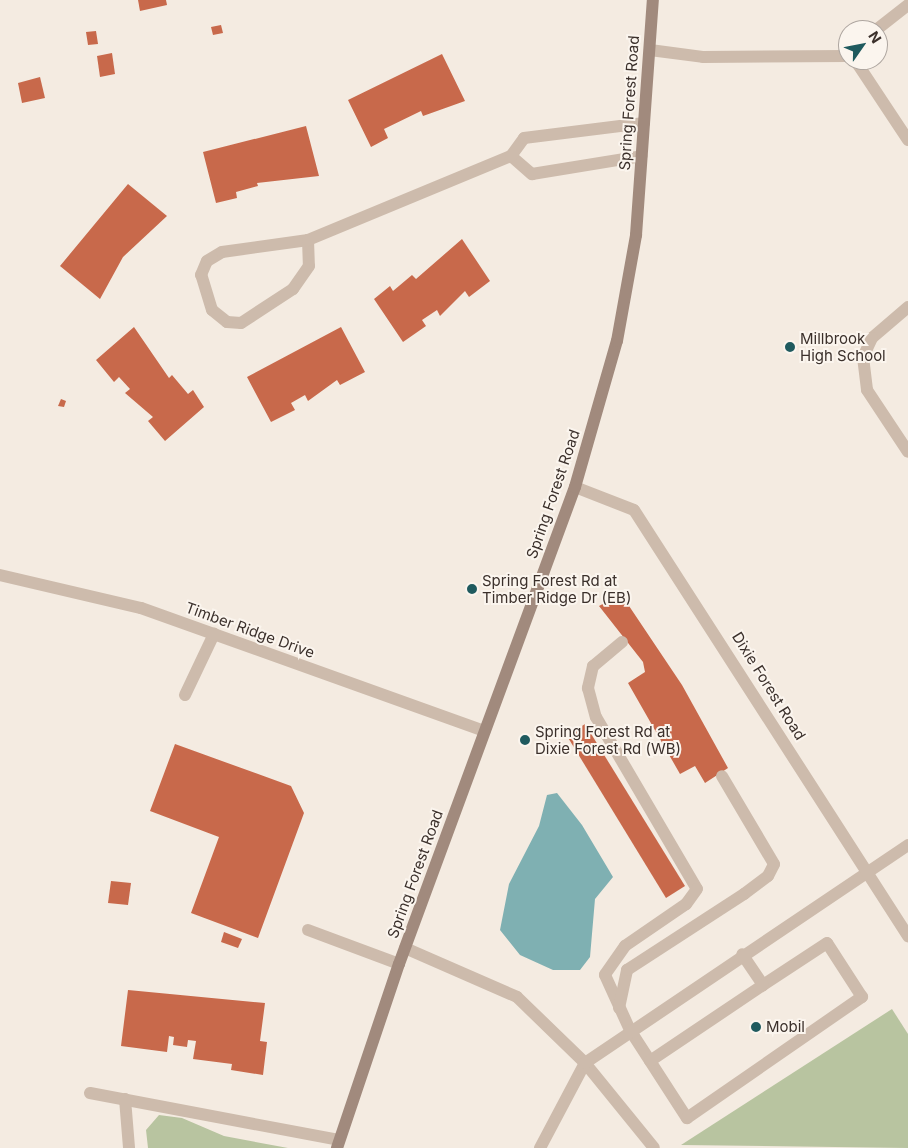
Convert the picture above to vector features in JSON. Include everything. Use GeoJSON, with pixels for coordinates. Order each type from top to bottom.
{"type":"FeatureCollection","features":[{"type":"Feature","properties":{"kind":"main road","name":"Spring Forest Road"},"geometry":{"type":"LineString","coordinates":[[338,1144],[399,964],[574,486],[617,341],[636,235],[652,0]]}},
{"type":"Feature","properties":{"kind":"street"},"geometry":{"type":"LineString","coordinates":[[888,21],[908,5]]}},
{"type":"Feature","properties":{"kind":"street"},"geometry":{"type":"LineString","coordinates":[[650,50],[730,58],[838,56]]}},
{"type":"Feature","properties":{"kind":"street"},"geometry":{"type":"LineString","coordinates":[[862,70],[908,140]]}},
{"type":"Feature","properties":{"kind":"street"},"geometry":{"type":"LineString","coordinates":[[308,240],[309,266],[293,289],[241,323],[228,322],[212,310],[200,275],[208,261],[222,252],[308,240],[511,156],[524,138],[644,123]]}},
{"type":"Feature","properties":{"kind":"street"},"geometry":{"type":"LineString","coordinates":[[511,156],[532,174],[642,156]]}},
{"type":"Feature","properties":{"kind":"street"},"geometry":{"type":"LineString","coordinates":[[908,307],[872,338],[863,357],[867,390],[908,452]]}},
{"type":"Feature","properties":{"kind":"street","name":"Dixie Forest Road"},"geometry":{"type":"LineString","coordinates":[[574,486],[634,510],[908,936]]}},
{"type":"Feature","properties":{"kind":"street","name":"Timber Ridge Drive"},"geometry":{"type":"LineString","coordinates":[[0,575],[141,608],[485,732]]}},
{"type":"Feature","properties":{"kind":"street"},"geometry":{"type":"LineString","coordinates":[[185,695],[214,634]]}},
{"type":"Feature","properties":{"kind":"street"},"geometry":{"type":"LineString","coordinates":[[622,642],[594,666],[588,688],[596,717],[697,889],[686,904],[613,958],[605,975],[630,1030],[650,1061],[687,1118],[862,997],[827,943],[650,1061]]}},
{"type":"Feature","properties":{"kind":"street"},"geometry":{"type":"LineString","coordinates":[[619,1008],[627,970],[744,894],[768,876],[774,864],[722,776]]}},
{"type":"Feature","properties":{"kind":"street"},"geometry":{"type":"LineString","coordinates":[[540,1148],[586,1063],[630,1030],[742,954],[908,845]]}},
{"type":"Feature","properties":{"kind":"street"},"geometry":{"type":"LineString","coordinates":[[308,930],[399,964]]}},
{"type":"Feature","properties":{"kind":"street"},"geometry":{"type":"LineString","coordinates":[[405,948],[517,997],[586,1063],[654,1148]]}},
{"type":"Feature","properties":{"kind":"street"},"geometry":{"type":"LineString","coordinates":[[742,954],[763,985]]}},
{"type":"Feature","properties":{"kind":"street"},"geometry":{"type":"LineString","coordinates":[[90,1093],[125,1098],[338,1144]]}},
{"type":"Feature","properties":{"kind":"street"},"geometry":{"type":"LineString","coordinates":[[125,1098],[129,1148]]}},
{"type":"Feature","properties":{"kind":"green space"},"geometry":{"type":"Polygon","coordinates":[[[892,1009],[908,1034],[908,1148],[681,1145],[892,1009]]]}},
{"type":"Feature","properties":{"kind":"green space"},"geometry":{"type":"Polygon","coordinates":[[[159,1115],[182,1118],[224,1136],[288,1148],[148,1148],[146,1130],[159,1115]]]}},
{"type":"Feature","properties":{"kind":"water"},"geometry":{"type":"Polygon","coordinates":[[[557,793],[582,825],[613,877],[595,899],[590,957],[580,970],[553,970],[520,955],[500,930],[509,884],[539,826],[547,795],[557,793]]]}},
{"type":"Feature","properties":{"kind":"building"},"geometry":{"type":"Polygon","coordinates":[[[138,0],[166,0],[167,5],[140,11],[138,0]]]}},
{"type":"Feature","properties":{"kind":"building"},"geometry":{"type":"Polygon","coordinates":[[[221,25],[223,33],[213,35],[211,27],[221,25]]]}},
{"type":"Feature","properties":{"kind":"building"},"geometry":{"type":"Polygon","coordinates":[[[96,31],[98,44],[88,45],[86,32],[96,31]]]}},
{"type":"Feature","properties":{"kind":"building"},"geometry":{"type":"Polygon","coordinates":[[[112,53],[115,74],[100,77],[97,56],[112,53]]]}},
{"type":"Feature","properties":{"kind":"building"},"geometry":{"type":"Polygon","coordinates":[[[442,54],[465,101],[423,116],[421,111],[384,129],[388,138],[371,147],[348,100],[442,54]]]}},
{"type":"Feature","properties":{"kind":"building"},"geometry":{"type":"Polygon","coordinates":[[[40,77],[45,98],[22,103],[18,83],[40,77]]]}},
{"type":"Feature","properties":{"kind":"building"},"geometry":{"type":"Polygon","coordinates":[[[306,126],[319,176],[257,183],[258,186],[236,192],[237,198],[216,203],[203,152],[306,126]]]}},
{"type":"Feature","properties":{"kind":"building"},"geometry":{"type":"Polygon","coordinates":[[[128,184],[167,216],[123,257],[100,299],[60,266],[128,184]]]}},
{"type":"Feature","properties":{"kind":"building"},"geometry":{"type":"Polygon","coordinates":[[[462,239],[490,281],[469,297],[465,291],[440,316],[437,310],[422,320],[426,326],[403,342],[374,299],[390,286],[393,291],[412,275],[416,279],[462,239]]]}},
{"type":"Feature","properties":{"kind":"building"},"geometry":{"type":"Polygon","coordinates":[[[134,327],[169,378],[172,375],[188,394],[193,390],[204,407],[165,441],[148,421],[153,417],[125,393],[130,389],[119,377],[114,382],[96,360],[134,327]]]}},
{"type":"Feature","properties":{"kind":"building"},"geometry":{"type":"Polygon","coordinates":[[[341,327],[365,372],[340,385],[337,380],[308,401],[305,395],[291,403],[295,410],[271,422],[247,377],[341,327]]]}},
{"type":"Feature","properties":{"kind":"building"},"geometry":{"type":"Polygon","coordinates":[[[61,399],[66,401],[64,407],[58,406],[61,399]]]}},
{"type":"Feature","properties":{"kind":"building"},"geometry":{"type":"Polygon","coordinates":[[[621,594],[682,685],[728,768],[705,783],[695,766],[680,774],[628,683],[645,672],[643,662],[599,606],[621,594]]]}},
{"type":"Feature","properties":{"kind":"building"},"geometry":{"type":"Polygon","coordinates":[[[585,724],[685,886],[666,898],[567,736],[585,724]]]}},
{"type":"Feature","properties":{"kind":"building"},"geometry":{"type":"Polygon","coordinates":[[[175,744],[291,786],[304,813],[258,938],[191,913],[219,837],[150,811],[175,744]]]}},
{"type":"Feature","properties":{"kind":"building"},"geometry":{"type":"Polygon","coordinates":[[[111,881],[131,883],[128,905],[108,903],[111,881]]]}},
{"type":"Feature","properties":{"kind":"building"},"geometry":{"type":"Polygon","coordinates":[[[224,932],[242,939],[238,948],[221,942],[224,932]]]}},
{"type":"Feature","properties":{"kind":"building"},"geometry":{"type":"Polygon","coordinates":[[[128,990],[265,1003],[260,1041],[267,1042],[263,1075],[231,1070],[232,1064],[193,1059],[196,1041],[188,1040],[187,1047],[173,1045],[174,1037],[169,1036],[167,1052],[121,1046],[128,990]]]}},
{"type":"Feature","properties":{"kind":"place","name":"Millbrook High School"},"geometry":{"type":"Point","coordinates":[790,347]}},
{"type":"Feature","properties":{"kind":"place","name":"Spring Forest Rd at Timber Ridge Dr (EB)"},"geometry":{"type":"Point","coordinates":[472,589]}},
{"type":"Feature","properties":{"kind":"place","name":"Spring Forest Rd at Dixie Forest Rd (WB)"},"geometry":{"type":"Point","coordinates":[525,740]}},
{"type":"Feature","properties":{"kind":"place","name":"Mobil"},"geometry":{"type":"Point","coordinates":[756,1027]}}]}
